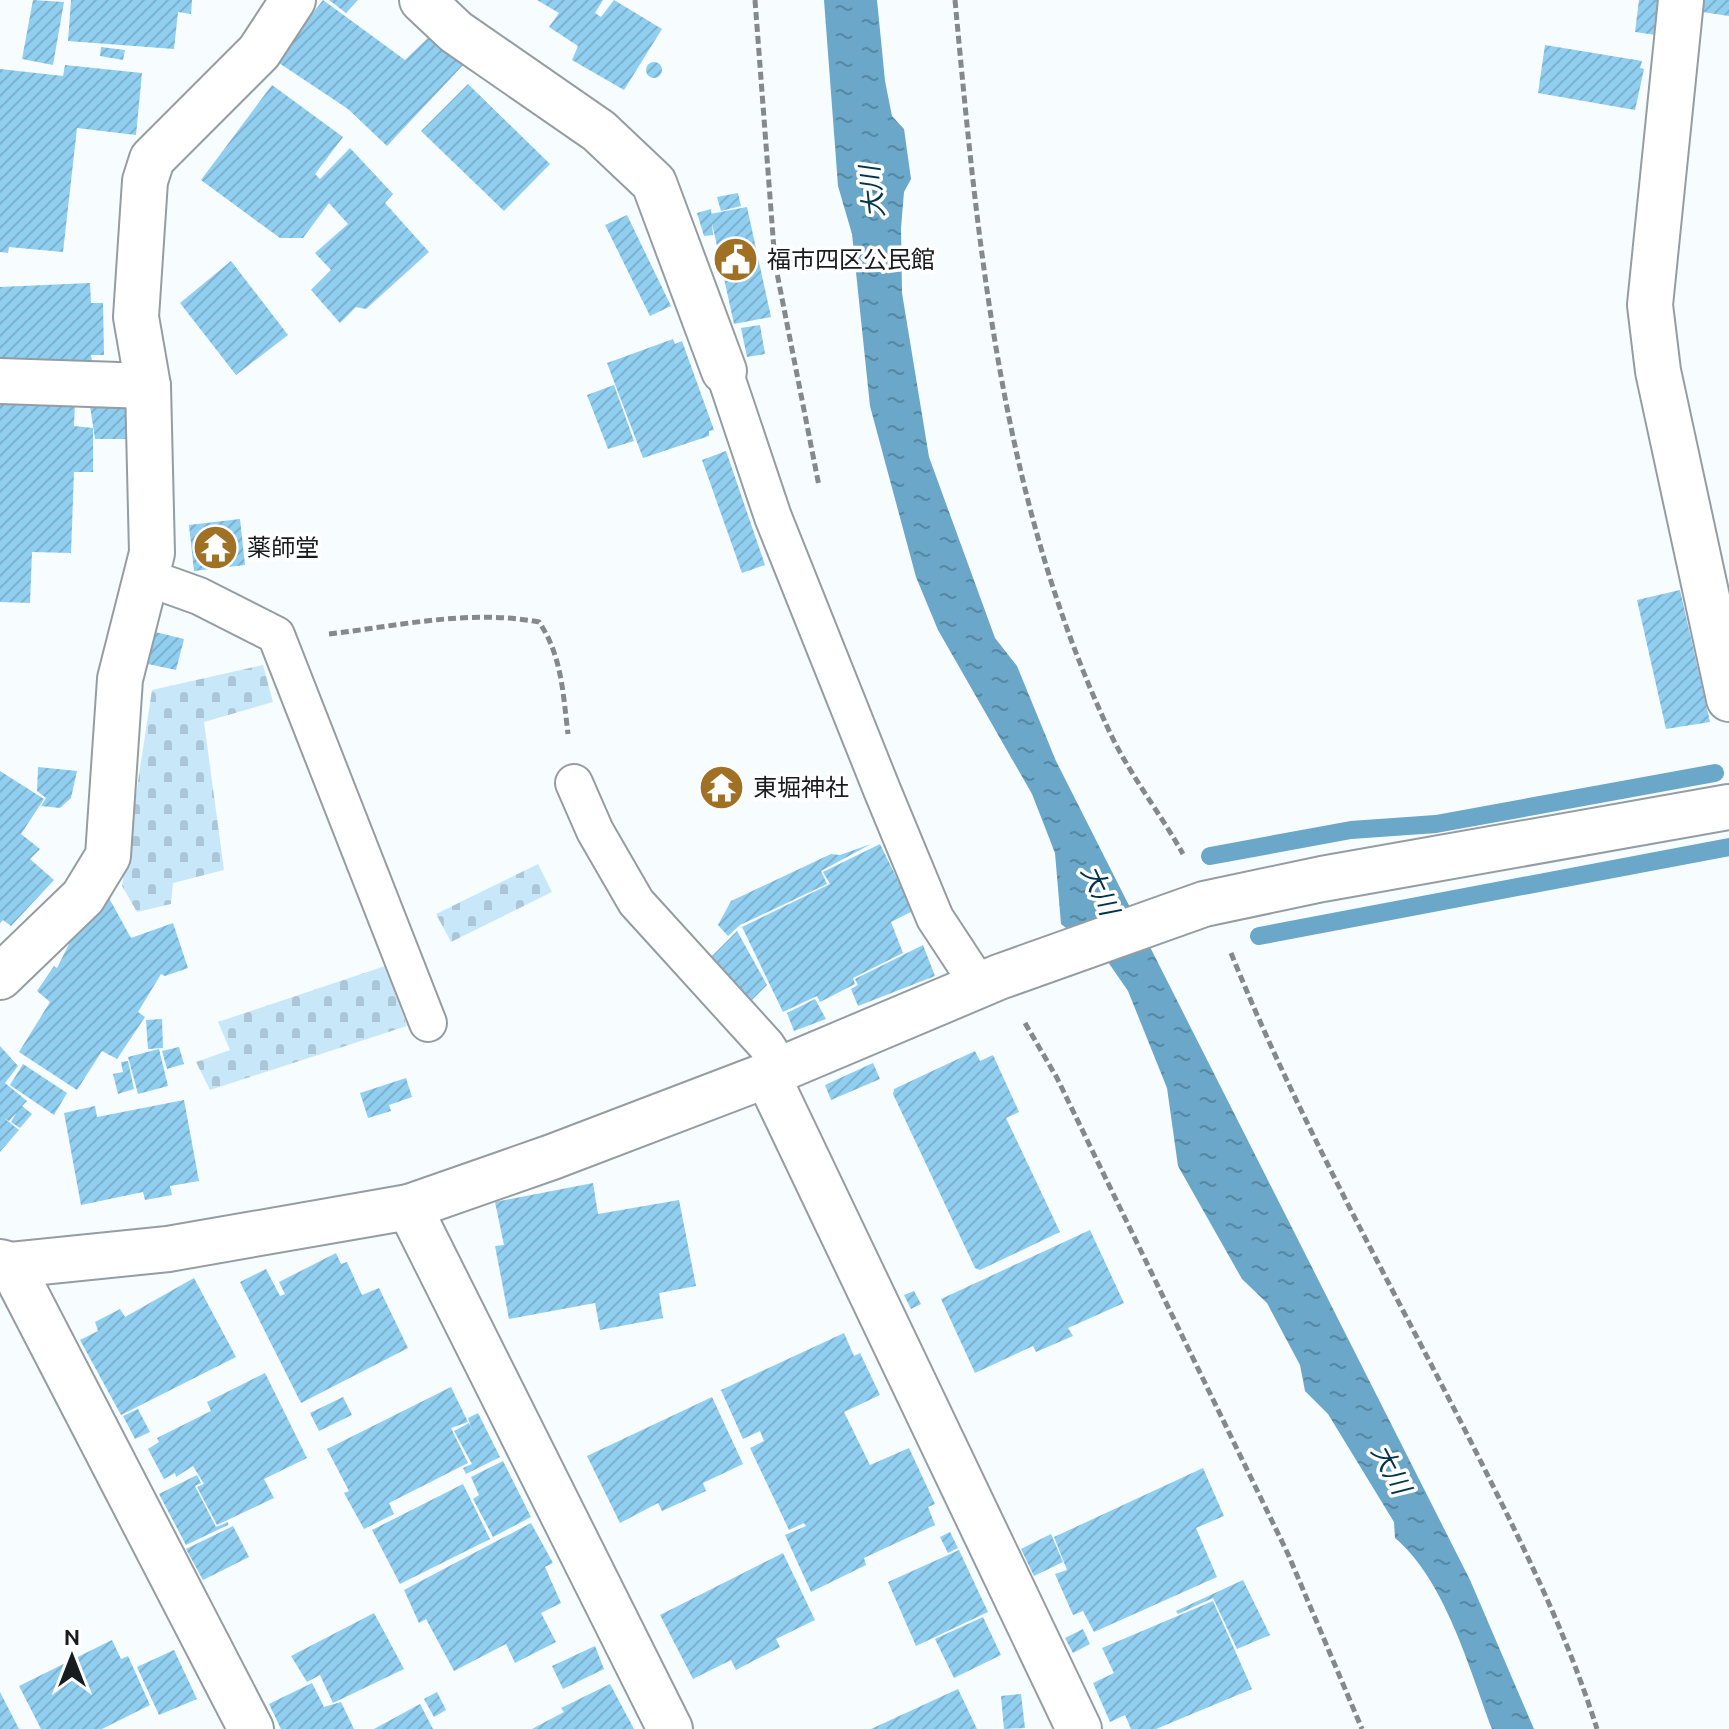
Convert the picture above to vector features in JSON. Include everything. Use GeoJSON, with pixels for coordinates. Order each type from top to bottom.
{"type":"FeatureCollection","features":[{"type":"Feature","properties":{"kind":"street"},"geometry":{"type":"LineString","coordinates":[[0,977],[83,897],[108,856],[120,679],[152,553],[148,386],[136,317],[145,181],[152,159],[259,52],[293,0]]}},
{"type":"Feature","properties":{"kind":"street"},"geometry":{"type":"LineString","coordinates":[[422,0],[456,32],[599,131],[654,183],[724,371]]}},
{"type":"Feature","properties":{"kind":"street"},"geometry":{"type":"LineString","coordinates":[[1681,0],[1650,305],[1658,371],[1729,699]]}},
{"type":"Feature","properties":{"kind":"street"},"geometry":{"type":"LineString","coordinates":[[0,381],[148,386]]}},
{"type":"Feature","properties":{"kind":"street"},"geometry":{"type":"LineString","coordinates":[[251,1729],[6,1264],[168,1249],[409,1207],[552,1157],[774,1072],[996,978],[1204,904],[1322,879],[1729,807]]}},
{"type":"Feature","properties":{"kind":"street"},"geometry":{"type":"LineString","coordinates":[[774,1072],[1079,1729]]}},
{"type":"Feature","properties":{"kind":"street"},"geometry":{"type":"LineString","coordinates":[[409,1207],[670,1729]]}},
{"type":"Feature","properties":{"kind":"lane"},"geometry":{"type":"LineString","coordinates":[[724,371],[773,517],[935,918],[996,978]]}},
{"type":"Feature","properties":{"kind":"lane"},"geometry":{"type":"LineString","coordinates":[[146,577],[199,596],[276,635],[428,1023]]}},
{"type":"Feature","properties":{"kind":"lane"},"geometry":{"type":"LineString","coordinates":[[574,783],[595,831],[636,902],[766,1045],[774,1072]]}},
{"type":"Feature","properties":{"kind":"path"},"geometry":{"type":"LineString","coordinates":[[755,0],[775,263],[820,489]]}},
{"type":"Feature","properties":{"kind":"path"},"geometry":{"type":"LineString","coordinates":[[278,641],[469,617],[506,616],[539,622],[552,642],[558,659],[574,783]]}},
{"type":"Feature","properties":{"kind":"path"},"geometry":{"type":"LineString","coordinates":[[996,978],[1057,1078],[1192,1353],[1288,1554],[1362,1729]]}},
{"type":"Feature","properties":{"kind":"green space"},"geometry":{"type":"Polygon","coordinates":[[[263,665],[273,702],[204,722],[224,870],[173,883],[171,904],[137,912],[122,886],[152,690],[263,665]]]}},
{"type":"Feature","properties":{"kind":"green space"},"geometry":{"type":"Polygon","coordinates":[[[538,864],[552,892],[451,942],[436,914],[538,864]]]}},
{"type":"Feature","properties":{"kind":"green space"},"geometry":{"type":"Polygon","coordinates":[[[385,966],[407,1026],[210,1090],[196,1062],[230,1050],[218,1022],[385,966]]]}},
{"type":"Feature","properties":{"kind":"water","name":"大川"},"geometry":{"type":"Polygon","coordinates":[[[824,0],[877,0],[885,81],[892,116],[904,129],[911,179],[904,192],[901,228],[902,293],[929,457],[995,638],[1017,666],[1056,761],[1470,1580],[1534,1729],[1492,1729],[1442,1601],[1413,1556],[1395,1538],[1394,1522],[1328,1414],[1305,1391],[1300,1365],[1267,1303],[1242,1279],[1178,1166],[1167,1088],[1128,991],[1108,962],[1061,924],[1055,853],[1032,794],[938,630],[916,577],[870,406],[852,234],[838,186],[824,0]]]}},
{"type":"Feature","properties":{"kind":"building"},"geometry":{"type":"Polygon","coordinates":[[[33,0],[64,2],[53,65],[22,59],[33,0]]]}},
{"type":"Feature","properties":{"kind":"building"},"geometry":{"type":"Polygon","coordinates":[[[71,0],[192,0],[191,14],[178,12],[174,49],[68,41],[71,0]]]}},
{"type":"Feature","properties":{"kind":"building"},"geometry":{"type":"Polygon","coordinates":[[[323,0],[405,60],[434,32],[465,63],[387,146],[348,109],[276,61],[323,0]]]}},
{"type":"Feature","properties":{"kind":"building"},"geometry":{"type":"Polygon","coordinates":[[[329,0],[358,0],[346,13],[329,0]]]}},
{"type":"Feature","properties":{"kind":"building"},"geometry":{"type":"Polygon","coordinates":[[[537,0],[603,0],[595,13],[601,17],[614,0],[662,29],[624,90],[572,60],[578,46],[549,27],[559,13],[537,0]]]}},
{"type":"Feature","properties":{"kind":"building"},"geometry":{"type":"Polygon","coordinates":[[[1639,0],[1660,0],[1656,35],[1635,32],[1639,0]]]}},
{"type":"Feature","properties":{"kind":"building"},"geometry":{"type":"Polygon","coordinates":[[[1690,0],[1729,0],[1729,16],[1689,10],[1690,0]]]}},
{"type":"Feature","properties":{"kind":"building"},"geometry":{"type":"Polygon","coordinates":[[[1545,45],[1642,61],[1640,68],[1644,69],[1635,110],[1538,93],[1545,45]]]}},
{"type":"Feature","properties":{"kind":"building"},"geometry":{"type":"Polygon","coordinates":[[[101,47],[125,50],[123,60],[100,56],[101,47]]]}},
{"type":"Feature","properties":{"kind":"building"},"geometry":{"type":"Polygon","coordinates":[[[651,62],[657,62],[662,70],[660,76],[651,78],[646,73],[646,67],[651,62]]]}},
{"type":"Feature","properties":{"kind":"building"},"geometry":{"type":"Polygon","coordinates":[[[65,65],[142,73],[136,135],[77,128],[63,252],[9,247],[8,253],[0,252],[0,69],[63,76],[65,65]]]}},
{"type":"Feature","properties":{"kind":"building"},"geometry":{"type":"Polygon","coordinates":[[[468,84],[550,164],[504,211],[421,131],[468,84]]]}},
{"type":"Feature","properties":{"kind":"building"},"geometry":{"type":"Polygon","coordinates":[[[272,85],[343,137],[315,174],[320,179],[350,148],[393,194],[385,203],[429,252],[366,309],[356,307],[340,323],[311,290],[331,270],[315,253],[348,224],[329,203],[303,238],[280,238],[201,180],[272,85]]]}},
{"type":"Feature","properties":{"kind":"building"},"geometry":{"type":"Polygon","coordinates":[[[738,193],[741,206],[721,211],[717,197],[738,193]]]}},
{"type":"Feature","properties":{"kind":"building"},"geometry":{"type":"Polygon","coordinates":[[[747,207],[771,317],[734,324],[710,214],[747,207]]]}},
{"type":"Feature","properties":{"kind":"building"},"geometry":{"type":"Polygon","coordinates":[[[711,209],[713,235],[704,236],[697,213],[711,209]]]}},
{"type":"Feature","properties":{"kind":"building"},"geometry":{"type":"Polygon","coordinates":[[[627,215],[671,306],[650,316],[605,225],[627,215]]]}},
{"type":"Feature","properties":{"kind":"building"},"geometry":{"type":"Polygon","coordinates":[[[231,261],[288,335],[236,375],[180,303],[231,261]]]}},
{"type":"Feature","properties":{"kind":"building"},"geometry":{"type":"Polygon","coordinates":[[[90,283],[91,303],[103,303],[104,355],[91,355],[92,361],[0,365],[0,287],[90,283]]]}},
{"type":"Feature","properties":{"kind":"building"},"geometry":{"type":"Polygon","coordinates":[[[760,325],[765,354],[747,357],[741,328],[760,325]]]}},
{"type":"Feature","properties":{"kind":"building"},"geometry":{"type":"Polygon","coordinates":[[[673,339],[675,344],[682,341],[714,430],[709,431],[709,436],[643,458],[607,363],[673,339]]]}},
{"type":"Feature","properties":{"kind":"building"},"geometry":{"type":"Polygon","coordinates":[[[614,385],[634,441],[608,449],[587,395],[614,385]]]}},
{"type":"Feature","properties":{"kind":"building"},"geometry":{"type":"Polygon","coordinates":[[[0,402],[75,404],[74,426],[93,428],[93,472],[74,472],[71,553],[32,552],[30,603],[0,602],[0,402]]]}},
{"type":"Feature","properties":{"kind":"building"},"geometry":{"type":"Polygon","coordinates":[[[90,406],[131,406],[130,439],[95,439],[90,406]]]}},
{"type":"Feature","properties":{"kind":"building"},"geometry":{"type":"Polygon","coordinates":[[[726,451],[765,565],[742,573],[702,460],[726,451]]]}},
{"type":"Feature","properties":{"kind":"building"},"geometry":{"type":"Polygon","coordinates":[[[240,519],[245,565],[194,571],[189,525],[240,519]]]}},
{"type":"Feature","properties":{"kind":"building"},"geometry":{"type":"Polygon","coordinates":[[[1680,590],[1710,722],[1666,729],[1637,600],[1680,590]]]}},
{"type":"Feature","properties":{"kind":"building"},"geometry":{"type":"Polygon","coordinates":[[[155,632],[184,639],[176,670],[148,664],[155,632]]]}},
{"type":"Feature","properties":{"kind":"building"},"geometry":{"type":"Polygon","coordinates":[[[38,767],[77,771],[71,798],[60,808],[41,806],[46,798],[37,791],[38,767]]]}},
{"type":"Feature","properties":{"kind":"building"},"geometry":{"type":"Polygon","coordinates":[[[0,771],[44,799],[21,834],[40,849],[30,859],[54,880],[11,926],[3,920],[0,923],[0,771]]]}},
{"type":"Feature","properties":{"kind":"building"},"geometry":{"type":"Polygon","coordinates":[[[709,777],[734,777],[734,801],[709,801],[709,777]]]}},
{"type":"Feature","properties":{"kind":"building"},"geometry":{"type":"Polygon","coordinates":[[[871,844],[821,871],[827,884],[740,925],[728,936],[718,925],[731,901],[831,854],[840,855],[871,844]]]}},
{"type":"Feature","properties":{"kind":"building"},"geometry":{"type":"Polygon","coordinates":[[[880,844],[913,911],[891,922],[903,953],[853,978],[855,984],[820,1002],[817,996],[783,1012],[742,927],[830,884],[823,872],[880,844]]]}},
{"type":"Feature","properties":{"kind":"building"},"geometry":{"type":"Polygon","coordinates":[[[109,898],[131,938],[173,923],[188,968],[165,976],[161,974],[138,1012],[145,1017],[117,1059],[102,1051],[77,1090],[19,1052],[50,1002],[37,991],[54,966],[57,968],[74,934],[109,898]]]}},
{"type":"Feature","properties":{"kind":"building"},"geometry":{"type":"Polygon","coordinates":[[[737,931],[767,985],[751,1001],[710,958],[737,931]]]}},
{"type":"Feature","properties":{"kind":"building"},"geometry":{"type":"Polygon","coordinates":[[[923,945],[935,976],[858,1006],[851,989],[858,985],[855,979],[923,945]]]}},
{"type":"Feature","properties":{"kind":"building"},"geometry":{"type":"Polygon","coordinates":[[[815,999],[826,1019],[794,1031],[787,1013],[815,999]]]}},
{"type":"Feature","properties":{"kind":"building"},"geometry":{"type":"Polygon","coordinates":[[[162,1019],[163,1048],[148,1049],[146,1020],[162,1019]]]}},
{"type":"Feature","properties":{"kind":"building"},"geometry":{"type":"Polygon","coordinates":[[[0,1046],[18,1066],[5,1083],[27,1101],[22,1106],[32,1114],[20,1128],[11,1122],[16,1113],[9,1121],[4,1118],[19,1130],[0,1152],[0,1046]]]}},
{"type":"Feature","properties":{"kind":"building"},"geometry":{"type":"Polygon","coordinates":[[[179,1047],[184,1064],[167,1069],[162,1051],[179,1047]]]}},
{"type":"Feature","properties":{"kind":"building"},"geometry":{"type":"Polygon","coordinates":[[[159,1049],[168,1086],[138,1094],[128,1057],[159,1049]]]}},
{"type":"Feature","properties":{"kind":"building"},"geometry":{"type":"Polygon","coordinates":[[[975,1051],[980,1061],[993,1055],[1019,1112],[1006,1118],[1060,1232],[980,1270],[975,1268],[893,1094],[894,1089],[975,1051]]]}},
{"type":"Feature","properties":{"kind":"building"},"geometry":{"type":"Polygon","coordinates":[[[128,1061],[134,1089],[118,1094],[113,1074],[123,1072],[121,1062],[128,1061]]]}},
{"type":"Feature","properties":{"kind":"building"},"geometry":{"type":"Polygon","coordinates":[[[873,1063],[880,1079],[831,1100],[825,1085],[873,1063]]]}},
{"type":"Feature","properties":{"kind":"building"},"geometry":{"type":"Polygon","coordinates":[[[23,1064],[67,1093],[54,1115],[10,1085],[23,1064]]]}},
{"type":"Feature","properties":{"kind":"building"},"geometry":{"type":"Polygon","coordinates":[[[406,1078],[412,1097],[389,1105],[391,1111],[368,1118],[360,1093],[406,1078]]]}},
{"type":"Feature","properties":{"kind":"building"},"geometry":{"type":"Polygon","coordinates":[[[184,1100],[199,1181],[170,1186],[172,1195],[145,1200],[143,1192],[81,1205],[64,1113],[95,1106],[97,1117],[184,1100]]]}},
{"type":"Feature","properties":{"kind":"building"},"geometry":{"type":"Polygon","coordinates":[[[593,1183],[598,1214],[679,1200],[696,1286],[659,1293],[663,1318],[600,1330],[595,1303],[509,1319],[495,1246],[504,1245],[495,1202],[593,1183]]]}},
{"type":"Feature","properties":{"kind":"building"},"geometry":{"type":"Polygon","coordinates":[[[1090,1230],[1124,1303],[1068,1328],[1073,1336],[1036,1352],[1033,1346],[975,1373],[941,1299],[1090,1230]]]}},
{"type":"Feature","properties":{"kind":"building"},"geometry":{"type":"Polygon","coordinates":[[[336,1253],[341,1264],[347,1262],[362,1295],[379,1288],[408,1348],[301,1403],[240,1282],[266,1269],[280,1296],[285,1294],[279,1282],[336,1253]]]}},
{"type":"Feature","properties":{"kind":"building"},"geometry":{"type":"Polygon","coordinates":[[[194,1278],[236,1357],[121,1415],[80,1340],[98,1331],[95,1322],[120,1309],[125,1317],[194,1278]]]}},
{"type":"Feature","properties":{"kind":"building"},"geometry":{"type":"Polygon","coordinates":[[[914,1291],[921,1304],[911,1309],[904,1295],[914,1291]]]}},
{"type":"Feature","properties":{"kind":"building"},"geometry":{"type":"Polygon","coordinates":[[[844,1333],[854,1356],[860,1353],[880,1395],[844,1412],[870,1465],[909,1448],[935,1504],[928,1507],[935,1525],[864,1558],[866,1565],[811,1592],[785,1535],[806,1526],[804,1523],[789,1530],[750,1448],[764,1441],[760,1431],[743,1439],[721,1390],[844,1333]]]}},
{"type":"Feature","properties":{"kind":"building"},"geometry":{"type":"Polygon","coordinates":[[[265,1373],[307,1458],[264,1479],[274,1498],[217,1525],[197,1487],[204,1484],[193,1466],[176,1477],[175,1473],[164,1479],[148,1449],[159,1442],[157,1438],[211,1411],[207,1402],[265,1373]]]}},
{"type":"Feature","properties":{"kind":"building"},"geometry":{"type":"Polygon","coordinates":[[[451,1387],[468,1422],[451,1428],[468,1463],[389,1503],[394,1514],[364,1529],[344,1493],[349,1491],[327,1449],[451,1387]]]}},
{"type":"Feature","properties":{"kind":"building"},"geometry":{"type":"Polygon","coordinates":[[[343,1397],[352,1415],[319,1431],[310,1413],[343,1397]]]}},
{"type":"Feature","properties":{"kind":"building"},"geometry":{"type":"Polygon","coordinates":[[[712,1397],[743,1464],[703,1483],[706,1491],[662,1511],[658,1503],[620,1523],[587,1456],[712,1397]]]}},
{"type":"Feature","properties":{"kind":"building"},"geometry":{"type":"Polygon","coordinates":[[[138,1409],[150,1432],[135,1439],[123,1416],[138,1409]]]}},
{"type":"Feature","properties":{"kind":"building"},"geometry":{"type":"Polygon","coordinates":[[[478,1413],[500,1457],[466,1474],[463,1468],[472,1464],[454,1431],[469,1423],[472,1430],[468,1418],[478,1413]]]}},
{"type":"Feature","properties":{"kind":"building"},"geometry":{"type":"Polygon","coordinates":[[[503,1461],[531,1517],[493,1537],[473,1499],[479,1495],[471,1477],[503,1461]]]}},
{"type":"Feature","properties":{"kind":"building"},"geometry":{"type":"Polygon","coordinates":[[[1203,1468],[1224,1516],[1196,1528],[1217,1577],[1094,1632],[1083,1611],[1073,1615],[1055,1574],[1067,1570],[1054,1537],[1203,1468]]]}},
{"type":"Feature","properties":{"kind":"building"},"geometry":{"type":"Polygon","coordinates":[[[197,1475],[201,1483],[195,1486],[216,1527],[228,1522],[228,1525],[186,1545],[159,1494],[197,1475]]]}},
{"type":"Feature","properties":{"kind":"building"},"geometry":{"type":"Polygon","coordinates":[[[463,1484],[490,1539],[400,1584],[372,1530],[463,1484]]]}},
{"type":"Feature","properties":{"kind":"building"},"geometry":{"type":"Polygon","coordinates":[[[531,1523],[553,1563],[545,1567],[561,1603],[541,1613],[556,1642],[515,1663],[506,1644],[454,1671],[426,1619],[419,1623],[404,1590],[531,1523]]]}},
{"type":"Feature","properties":{"kind":"building"},"geometry":{"type":"Polygon","coordinates":[[[233,1526],[249,1557],[203,1580],[186,1549],[233,1526]]]}},
{"type":"Feature","properties":{"kind":"building"},"geometry":{"type":"Polygon","coordinates":[[[950,1532],[958,1548],[948,1553],[940,1537],[950,1532]]]}},
{"type":"Feature","properties":{"kind":"building"},"geometry":{"type":"Polygon","coordinates":[[[1051,1534],[1063,1562],[1034,1576],[1021,1549],[1051,1534]]]}},
{"type":"Feature","properties":{"kind":"building"},"geometry":{"type":"Polygon","coordinates":[[[959,1550],[988,1612],[916,1646],[888,1582],[959,1550]]]}},
{"type":"Feature","properties":{"kind":"building"},"geometry":{"type":"Polygon","coordinates":[[[783,1553],[815,1620],[776,1639],[780,1647],[736,1670],[731,1660],[693,1679],[660,1615],[783,1553]]]}},
{"type":"Feature","properties":{"kind":"building"},"geometry":{"type":"Polygon","coordinates":[[[1243,1580],[1270,1635],[1237,1649],[1213,1598],[1178,1614],[1176,1611],[1243,1580]]]}},
{"type":"Feature","properties":{"kind":"building"},"geometry":{"type":"Polygon","coordinates":[[[1213,1601],[1252,1689],[1156,1729],[1131,1729],[1125,1715],[1110,1722],[1093,1683],[1114,1673],[1102,1648],[1213,1601]]]}},
{"type":"Feature","properties":{"kind":"building"},"geometry":{"type":"Polygon","coordinates":[[[374,1613],[404,1669],[333,1703],[320,1675],[307,1682],[291,1656],[374,1613]]]}},
{"type":"Feature","properties":{"kind":"building"},"geometry":{"type":"Polygon","coordinates":[[[983,1617],[1001,1655],[954,1678],[935,1639],[983,1617]]]}},
{"type":"Feature","properties":{"kind":"building"},"geometry":{"type":"Polygon","coordinates":[[[1083,1629],[1090,1644],[1073,1653],[1065,1638],[1083,1629]]]}},
{"type":"Feature","properties":{"kind":"building"},"geometry":{"type":"Polygon","coordinates":[[[112,1640],[121,1659],[128,1656],[150,1705],[102,1729],[41,1729],[19,1686],[112,1640]]]}},
{"type":"Feature","properties":{"kind":"building"},"geometry":{"type":"Polygon","coordinates":[[[595,1646],[604,1669],[563,1689],[552,1666],[595,1646]]]}},
{"type":"Feature","properties":{"kind":"building"},"geometry":{"type":"Polygon","coordinates":[[[174,1650],[197,1699],[159,1715],[137,1667],[174,1650]]]}},
{"type":"Feature","properties":{"kind":"building"},"geometry":{"type":"Polygon","coordinates":[[[312,1683],[324,1707],[341,1702],[354,1729],[281,1729],[269,1704],[312,1683]]]}},
{"type":"Feature","properties":{"kind":"building"},"geometry":{"type":"Polygon","coordinates":[[[610,1684],[634,1729],[532,1729],[564,1712],[561,1708],[610,1684]]]}},
{"type":"Feature","properties":{"kind":"building"},"geometry":{"type":"Polygon","coordinates":[[[958,1689],[977,1729],[871,1729],[958,1689]]]}},
{"type":"Feature","properties":{"kind":"building"},"geometry":{"type":"Polygon","coordinates":[[[0,1692],[19,1729],[0,1729],[0,1692]]]}},
{"type":"Feature","properties":{"kind":"building"},"geometry":{"type":"Polygon","coordinates":[[[437,1692],[446,1710],[434,1717],[424,1699],[437,1692]]]}},
{"type":"Feature","properties":{"kind":"building"},"geometry":{"type":"Polygon","coordinates":[[[1021,1694],[1025,1728],[1004,1729],[1001,1696],[1021,1694]]]}},
{"type":"Feature","properties":{"kind":"building"},"geometry":{"type":"Polygon","coordinates":[[[420,1704],[433,1729],[374,1729],[420,1704]]]}},
{"type":"Feature","properties":{"kind":"waterway"},"geometry":{"type":"LineString","coordinates":[[1210,856],[1351,830],[1436,824],[1715,773]]}},
{"type":"Feature","properties":{"kind":"waterway"},"geometry":{"type":"LineString","coordinates":[[1259,936],[1729,847]]}},
{"type":"Feature","properties":{"kind":"place","name":"福市四区公民館"},"geometry":{"type":"Point","coordinates":[736,260]}},
{"type":"Feature","properties":{"kind":"place","name":"薬師堂"},"geometry":{"type":"Point","coordinates":[216,548]}},
{"type":"Feature","properties":{"kind":"place","name":"東堀神社"},"geometry":{"type":"Point","coordinates":[722,788]}}]}
